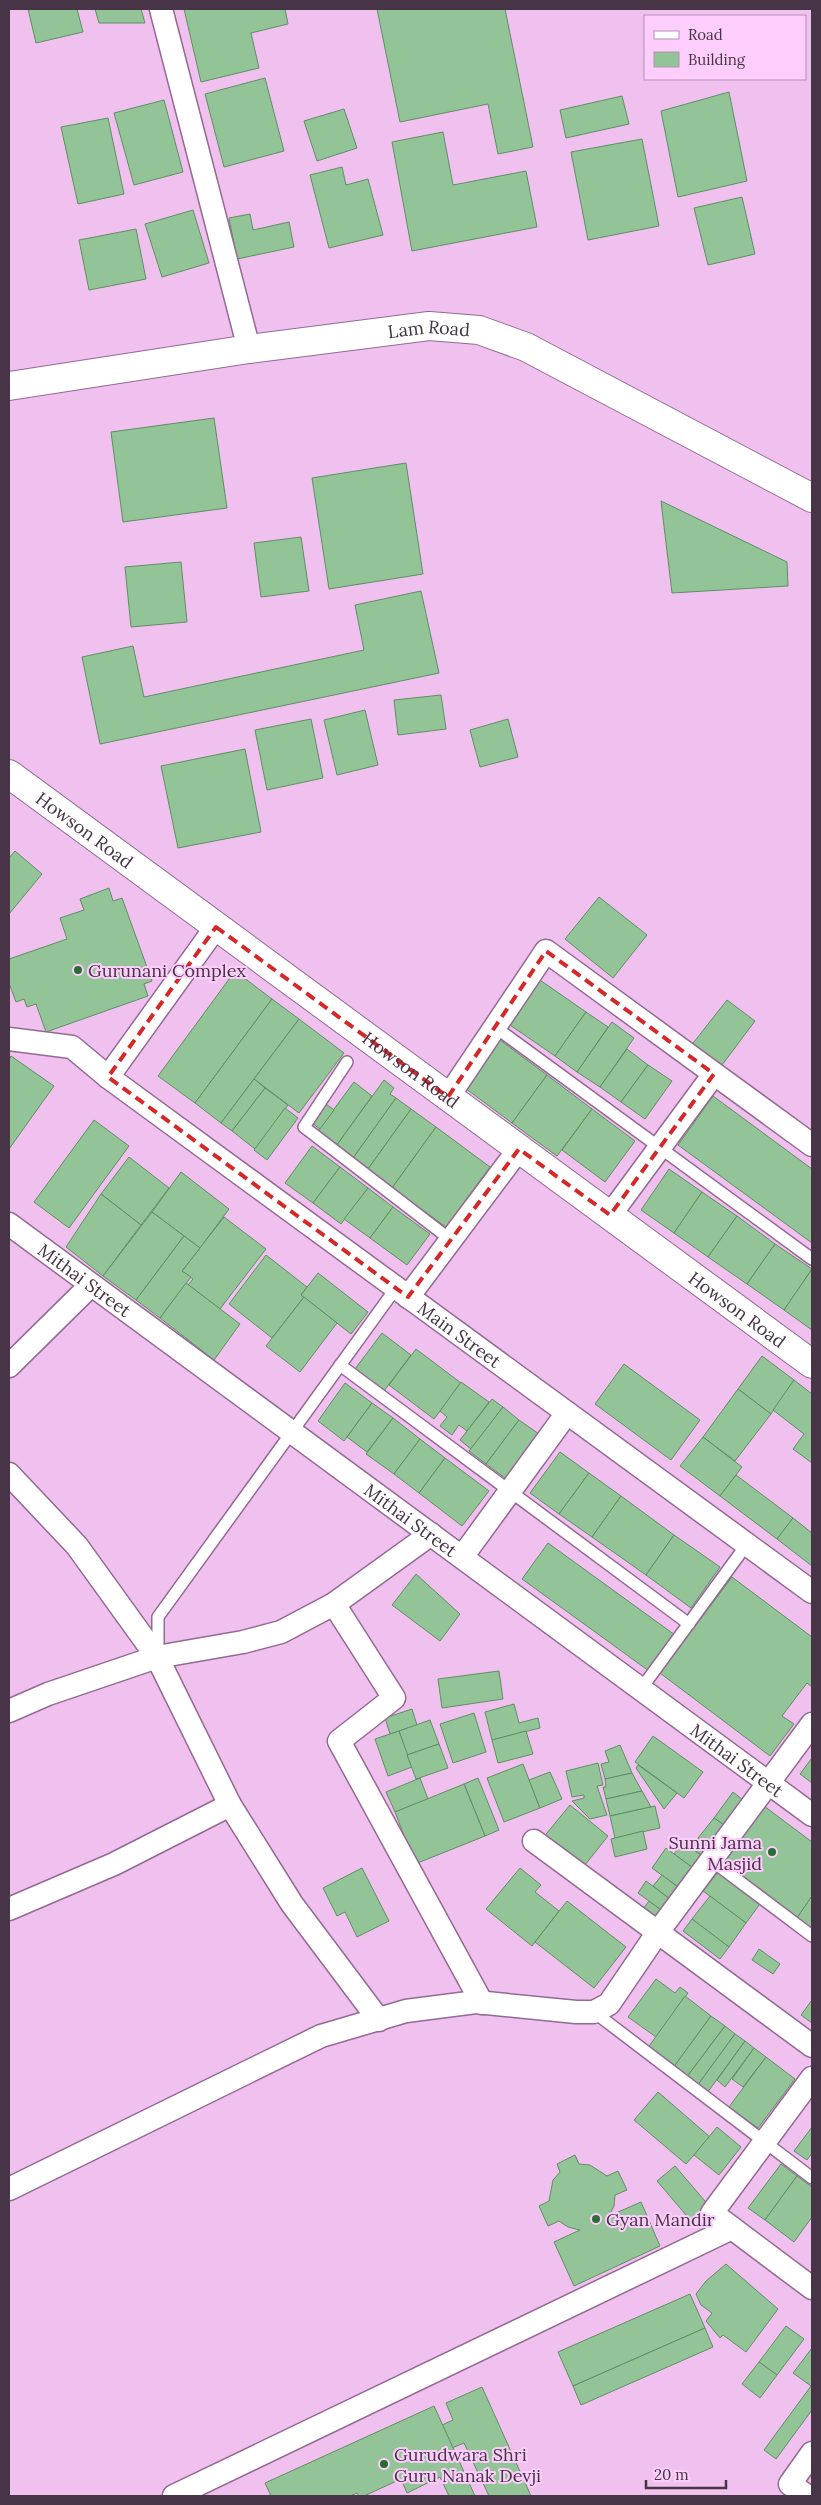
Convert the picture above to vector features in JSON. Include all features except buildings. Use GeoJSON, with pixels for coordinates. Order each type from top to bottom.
{"type":"FeatureCollection","features":[{"type":"Feature","properties":{"kind":"street"},"geometry":{"type":"LineString","coordinates":[[161,9],[249,349]]}},
{"type":"Feature","properties":{"kind":"street","name":"Lam Road"},"geometry":{"type":"LineString","coordinates":[[9,386],[249,349],[429,326],[479,330],[526,347],[812,498]]}},
{"type":"Feature","properties":{"kind":"street","name":"Howson Road"},"geometry":{"type":"LineString","coordinates":[[9,774],[812,1364]]}},
{"type":"Feature","properties":{"kind":"street"},"geometry":{"type":"LineString","coordinates":[[108,1077],[216,927]]}},
{"type":"Feature","properties":{"kind":"street"},"geometry":{"type":"LineString","coordinates":[[448,1097],[546,951],[812,1145]]}},
{"type":"Feature","properties":{"kind":"street","name":"Main Street"},"geometry":{"type":"LineString","coordinates":[[9,1039],[72,1047],[108,1077],[812,1592]]}},
{"type":"Feature","properties":{"kind":"street"},"geometry":{"type":"LineString","coordinates":[[610,1216],[714,1074]]}},
{"type":"Feature","properties":{"kind":"street"},"geometry":{"type":"LineString","coordinates":[[402,1292],[451,1240],[519,1149]]}},
{"type":"Feature","properties":{"kind":"street","name":"Mithai Street"},"geometry":{"type":"LineString","coordinates":[[9,1224],[293,1431],[812,1815]]}},
{"type":"Feature","properties":{"kind":"street"},"geometry":{"type":"LineString","coordinates":[[9,1366],[91,1285]]}},
{"type":"Feature","properties":{"kind":"street"},"geometry":{"type":"LineString","coordinates":[[462,1557],[567,1413]]}},
{"type":"Feature","properties":{"kind":"street"},"geometry":{"type":"LineString","coordinates":[[9,1474],[77,1546],[158,1656],[230,1805],[292,1904],[380,2020]]}},
{"type":"Feature","properties":{"kind":"street"},"geometry":{"type":"LineString","coordinates":[[9,1711],[48,1694],[158,1656],[243,1642],[281,1632],[334,1604],[431,1534]]}},
{"type":"Feature","properties":{"kind":"street"},"geometry":{"type":"LineString","coordinates":[[334,1604],[394,1698],[339,1741],[482,2003]]}},
{"type":"Feature","properties":{"kind":"street"},"geometry":{"type":"LineString","coordinates":[[9,2189],[321,2036],[406,2011],[482,2003],[594,2012],[608,2004],[658,1932],[812,1724]]}},
{"type":"Feature","properties":{"kind":"street"},"geometry":{"type":"LineString","coordinates":[[9,1909],[114,1864],[230,1805]]}},
{"type":"Feature","properties":{"kind":"street"},"geometry":{"type":"LineString","coordinates":[[534,1841],[812,2046]]}},
{"type":"Feature","properties":{"kind":"street"},"geometry":{"type":"LineString","coordinates":[[812,2078],[712,2213],[812,2288]]}},
{"type":"Feature","properties":{"kind":"street"},"geometry":{"type":"LineString","coordinates":[[174,2496],[732,2228]]}},
{"type":"Feature","properties":{"kind":"street"},"geometry":{"type":"LineString","coordinates":[[807,2496],[790,2484],[812,2453]]}},
{"type":"Feature","properties":{"kind":"lane"},"geometry":{"type":"LineString","coordinates":[[495,1027],[812,1259]]}},
{"type":"Feature","properties":{"kind":"lane"},"geometry":{"type":"LineString","coordinates":[[347,1062],[304,1127],[451,1240]]}},
{"type":"Feature","properties":{"kind":"lane"},"geometry":{"type":"LineString","coordinates":[[158,1656],[158,1618],[340,1365],[402,1292]]}},
{"type":"Feature","properties":{"kind":"lane"},"geometry":{"type":"LineString","coordinates":[[340,1365],[689,1624]]}},
{"type":"Feature","properties":{"kind":"lane"},"geometry":{"type":"LineString","coordinates":[[641,1689],[747,1544]]}},
{"type":"Feature","properties":{"kind":"lane"},"geometry":{"type":"LineString","coordinates":[[711,1860],[812,1936]]}},
{"type":"Feature","properties":{"kind":"lane"},"geometry":{"type":"LineString","coordinates":[[594,2012],[812,2178]]}},
{"type":"Feature","properties":{"kind":"highlighted area"},"geometry":{"type":"Polygon","coordinates":[[[216,927],[448,1097],[546,951],[714,1074],[610,1215],[519,1149],[408,1297],[108,1077],[216,927]]]}},
{"type":"Feature","properties":{"kind":"place","name":"Gurunani Complex"},"geometry":{"type":"Point","coordinates":[78,970]}},
{"type":"Feature","properties":{"kind":"place","name":"Sunni Jama Masjid"},"geometry":{"type":"Point","coordinates":[772,1852]}},
{"type":"Feature","properties":{"kind":"place","name":"Gyan Mandir"},"geometry":{"type":"Point","coordinates":[596,2219]}},
{"type":"Feature","properties":{"kind":"place","name":"Gurudwara Shri Guru Nanak Devji"},"geometry":{"type":"Point","coordinates":[384,2464]}}]}
